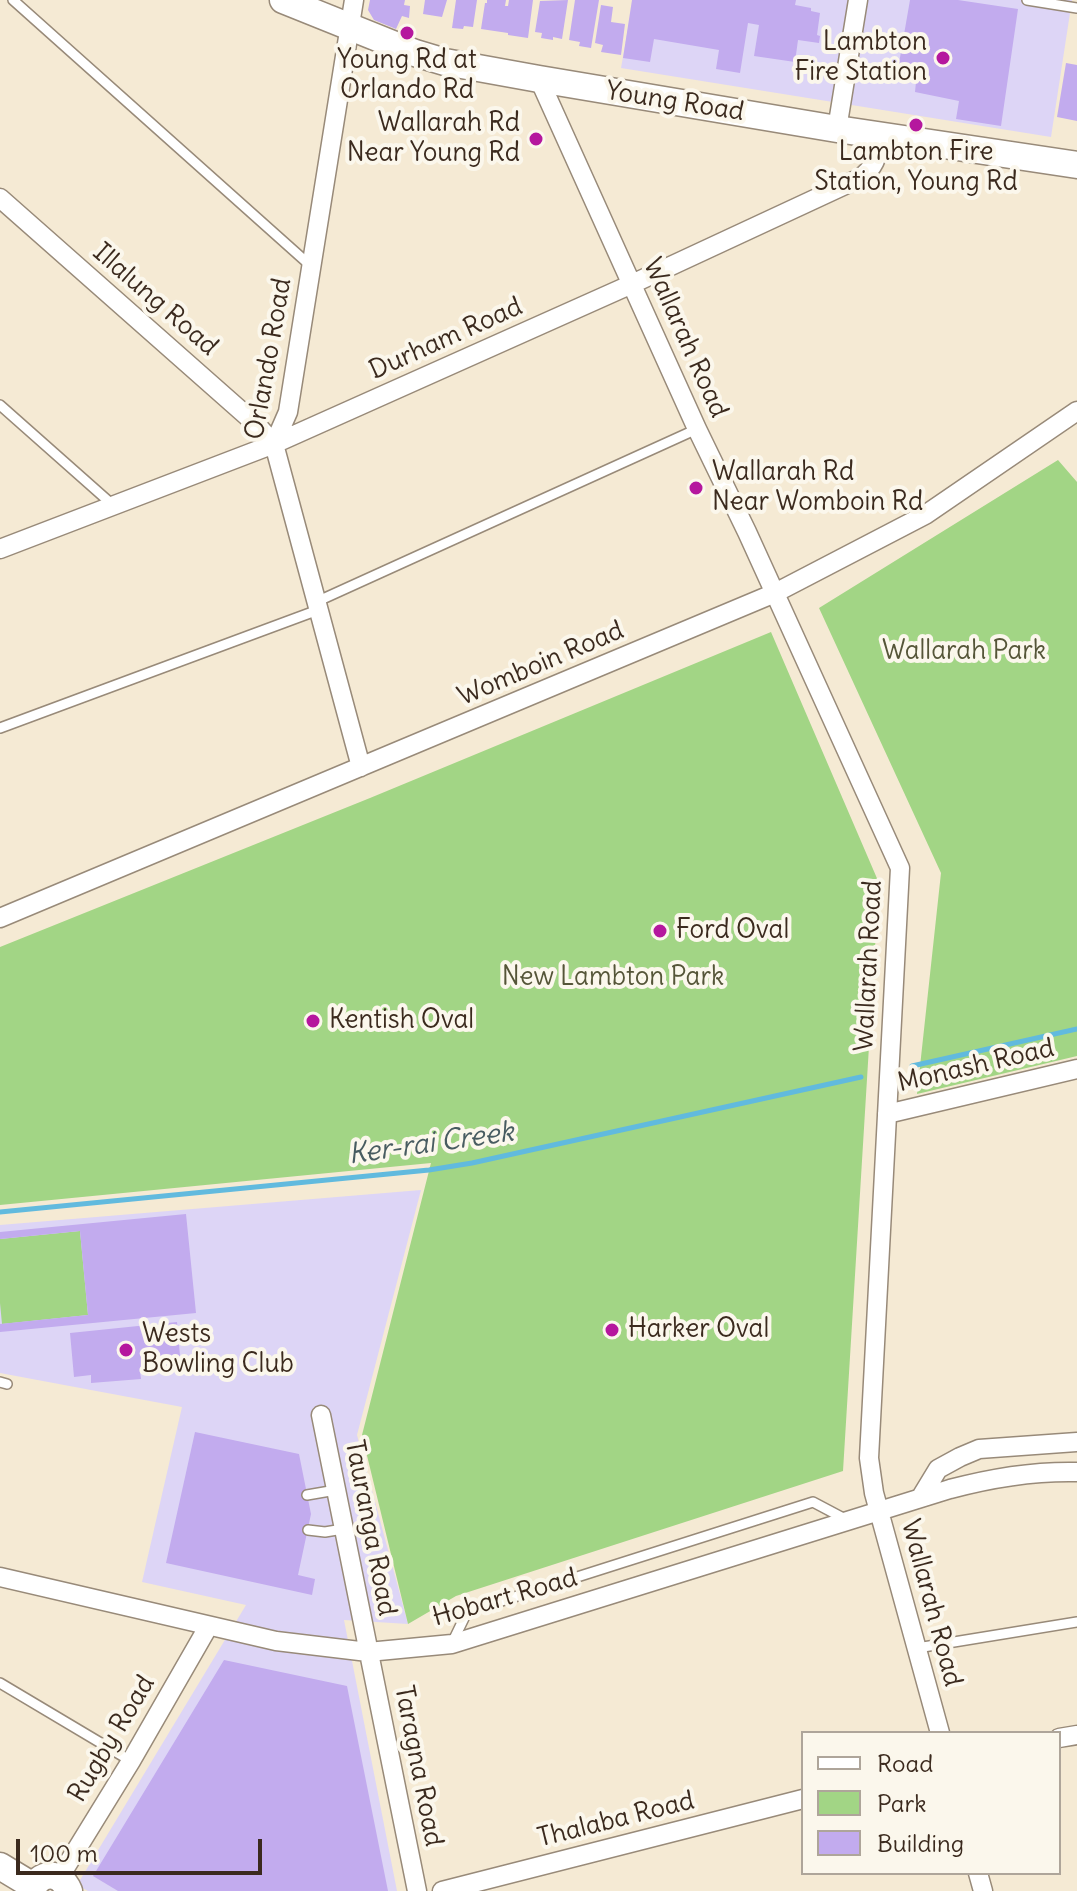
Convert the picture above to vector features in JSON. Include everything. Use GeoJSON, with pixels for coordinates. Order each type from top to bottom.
{"type":"FeatureCollection","features":[{"type":"Feature","properties":{"kind":"street","name":"Young Road"},"geometry":{"type":"LineString","coordinates":[[283,0],[349,28],[445,62],[837,129],[1077,165]]}},
{"type":"Feature","properties":{"kind":"street","name":"Orlando Road"},"geometry":{"type":"LineString","coordinates":[[354,0],[288,412],[274,444],[361,767]]}},
{"type":"Feature","properties":{"kind":"street"},"geometry":{"type":"LineString","coordinates":[[837,129],[858,0]]}},
{"type":"Feature","properties":{"kind":"street","name":"Wallarah Road"},"geometry":{"type":"LineString","coordinates":[[539,79],[900,868],[870,1475],[939,1731]]}},
{"type":"Feature","properties":{"kind":"street","name":"Durham Road"},"geometry":{"type":"LineString","coordinates":[[0,549],[274,444],[860,178],[871,171],[877,159],[881,136]]}},
{"type":"Feature","properties":{"kind":"street","name":"Illalung Road"},"geometry":{"type":"LineString","coordinates":[[0,198],[257,425],[274,444]]}},
{"type":"Feature","properties":{"kind":"street","name":"Womboin Road"},"geometry":{"type":"LineString","coordinates":[[0,918],[775,593],[925,515],[1077,411]]}},
{"type":"Feature","properties":{"kind":"street","name":"Monash Road"},"geometry":{"type":"LineString","coordinates":[[887,1114],[1077,1069]]}},
{"type":"Feature","properties":{"kind":"street","name":"Tauranga Road"},"geometry":{"type":"LineString","coordinates":[[321,1415],[368,1652]]}},
{"type":"Feature","properties":{"kind":"street"},"geometry":{"type":"LineString","coordinates":[[921,1497],[938,1469],[979,1449],[1077,1442]]}},
{"type":"Feature","properties":{"kind":"street","name":"Hobart Road"},"geometry":{"type":"LineString","coordinates":[[0,1577],[208,1627],[318,1648],[368,1652],[452,1644],[982,1480],[1077,1472]]}},
{"type":"Feature","properties":{"kind":"street","name":"Rugby Road"},"geometry":{"type":"LineString","coordinates":[[64,1884],[208,1627]]}},
{"type":"Feature","properties":{"kind":"street","name":"Taragna Road"},"geometry":{"type":"LineString","coordinates":[[368,1652],[417,1891]]}},
{"type":"Feature","properties":{"kind":"street","name":"Thalaba Road"},"geometry":{"type":"LineString","coordinates":[[442,1891],[801,1800]]}},
{"type":"Feature","properties":{"kind":"street"},"geometry":{"type":"LineString","coordinates":[[0,1866],[32,1889],[44,1876],[64,1884]]}},
{"type":"Feature","properties":{"kind":"lane"},"geometry":{"type":"LineString","coordinates":[[13,0],[312,267]]}},
{"type":"Feature","properties":{"kind":"lane"},"geometry":{"type":"LineString","coordinates":[[1027,0],[1077,8]]}},
{"type":"Feature","properties":{"kind":"lane"},"geometry":{"type":"LineString","coordinates":[[0,405],[114,506]]}},
{"type":"Feature","properties":{"kind":"lane"},"geometry":{"type":"LineString","coordinates":[[0,728],[317,606],[697,429]]}},
{"type":"Feature","properties":{"kind":"lane"},"geometry":{"type":"LineString","coordinates":[[307,1495],[336,1490]]}},
{"type":"Feature","properties":{"kind":"lane"},"geometry":{"type":"LineString","coordinates":[[452,1644],[467,1612],[783,1511],[813,1502],[847,1520]]}},
{"type":"Feature","properties":{"kind":"lane"},"geometry":{"type":"LineString","coordinates":[[308,1530],[325,1532],[343,1529]]}},
{"type":"Feature","properties":{"kind":"lane"},"geometry":{"type":"LineString","coordinates":[[917,1648],[1077,1622]]}},
{"type":"Feature","properties":{"kind":"lane"},"geometry":{"type":"LineString","coordinates":[[0,1683],[131,1761]]}},
{"type":"Feature","properties":{"kind":"shaded area"},"geometry":{"type":"Polygon","coordinates":[[[633,0],[1072,0],[1051,137],[621,68],[633,0]]]}},
{"type":"Feature","properties":{"kind":"shaded area"},"geometry":{"type":"Polygon","coordinates":[[[421,1190],[357,1435],[408,1624],[344,1620],[397,1891],[88,1891],[77,1885],[246,1605],[142,1582],[182,1407],[0,1373],[0,1225],[421,1190]]]}},
{"type":"Feature","properties":{"kind":"green space","name":"Wallarah Park"},"geometry":{"type":"Polygon","coordinates":[[[1058,460],[1077,482],[1077,1056],[917,1094],[941,873],[819,608],[1058,460]]]}},
{"type":"Feature","properties":{"kind":"green space","name":"New Lambton Park"},"geometry":{"type":"Polygon","coordinates":[[[771,632],[879,883],[843,1471],[456,1596],[408,1624],[362,1435],[431,1163],[0,1205],[0,947],[771,632]]]}},
{"type":"Feature","properties":{"kind":"green space"},"geometry":{"type":"Polygon","coordinates":[[[80,1231],[88,1315],[2,1324],[0,1239],[80,1231]]]}},
{"type":"Feature","properties":{"kind":"building"},"geometry":{"type":"Polygon","coordinates":[[[370,0],[405,0],[404,5],[410,6],[409,18],[402,16],[396,29],[374,20],[368,10],[370,0]]]}},
{"type":"Feature","properties":{"kind":"building"},"geometry":{"type":"Polygon","coordinates":[[[425,0],[447,0],[442,17],[423,14],[425,0]]]}},
{"type":"Feature","properties":{"kind":"building"},"geometry":{"type":"Polygon","coordinates":[[[456,0],[477,0],[473,27],[452,28],[456,0]]]}},
{"type":"Feature","properties":{"kind":"building"},"geometry":{"type":"Polygon","coordinates":[[[487,0],[506,0],[505,6],[508,6],[509,0],[533,0],[528,38],[481,29],[487,0]]]}},
{"type":"Feature","properties":{"kind":"building"},"geometry":{"type":"Polygon","coordinates":[[[568,0],[562,39],[541,38],[542,33],[535,32],[540,1],[568,0]]]}},
{"type":"Feature","properties":{"kind":"building"},"geometry":{"type":"Polygon","coordinates":[[[575,0],[599,0],[591,48],[569,40],[575,0]]]}},
{"type":"Feature","properties":{"kind":"building"},"geometry":{"type":"Polygon","coordinates":[[[632,0],[796,0],[795,5],[820,13],[819,43],[798,40],[795,62],[754,56],[759,25],[748,23],[740,73],[716,69],[719,50],[654,39],[650,62],[623,58],[632,0]]]}},
{"type":"Feature","properties":{"kind":"building"},"geometry":{"type":"Polygon","coordinates":[[[910,0],[958,0],[1018,9],[1001,126],[956,119],[959,101],[915,92],[917,72],[898,69],[910,0]]]}},
{"type":"Feature","properties":{"kind":"building"},"geometry":{"type":"Polygon","coordinates":[[[601,5],[613,7],[611,22],[625,24],[621,55],[601,52],[603,45],[595,43],[601,5]]]}},
{"type":"Feature","properties":{"kind":"building"},"geometry":{"type":"Polygon","coordinates":[[[1066,63],[1077,65],[1077,121],[1057,117],[1066,63]]]}},
{"type":"Feature","properties":{"kind":"building"},"geometry":{"type":"Polygon","coordinates":[[[186,1214],[196,1313],[0,1332],[0,1324],[88,1315],[80,1231],[0,1239],[0,1232],[186,1214]]]}},
{"type":"Feature","properties":{"kind":"building","name":"Wests Bowling Club"},"geometry":{"type":"Polygon","coordinates":[[[177,1322],[181,1367],[140,1371],[141,1379],[91,1383],[91,1375],[74,1377],[70,1333],[177,1322]]]}},
{"type":"Feature","properties":{"kind":"building"},"geometry":{"type":"Polygon","coordinates":[[[195,1432],[299,1454],[311,1514],[298,1575],[315,1579],[312,1595],[166,1563],[195,1432]]]}},
{"type":"Feature","properties":{"kind":"building"},"geometry":{"type":"Polygon","coordinates":[[[224,1660],[347,1686],[388,1891],[118,1891],[93,1876],[224,1660]]]}},
{"type":"Feature","properties":{"kind":"waterway","name":"Ker-rai Creek"},"geometry":{"type":"LineString","coordinates":[[912,1066],[1077,1029]]}},
{"type":"Feature","properties":{"kind":"waterway","name":"Ker-rai Creek"},"geometry":{"type":"LineString","coordinates":[[0,1212],[429,1170],[861,1077]]}},
{"type":"Feature","properties":{"kind":"place","name":"Young Rd at Orlando Rd"},"geometry":{"type":"Point","coordinates":[407,33]}},
{"type":"Feature","properties":{"kind":"place","name":"Lambton Fire Station"},"geometry":{"type":"Point","coordinates":[943,58]}},
{"type":"Feature","properties":{"kind":"place","name":"Lambton Fire Station, Young Rd"},"geometry":{"type":"Point","coordinates":[916,125]}},
{"type":"Feature","properties":{"kind":"place","name":"Wallarah Rd Near Young Rd"},"geometry":{"type":"Point","coordinates":[536,139]}},
{"type":"Feature","properties":{"kind":"place","name":"Wallarah Rd Near Womboin Rd"},"geometry":{"type":"Point","coordinates":[696,488]}},
{"type":"Feature","properties":{"kind":"place","name":"Ford Oval"},"geometry":{"type":"Point","coordinates":[660,931]}},
{"type":"Feature","properties":{"kind":"place","name":"Kentish Oval"},"geometry":{"type":"Point","coordinates":[313,1021]}},
{"type":"Feature","properties":{"kind":"place","name":"Harker Oval"},"geometry":{"type":"Point","coordinates":[612,1330]}},
{"type":"Feature","properties":{"kind":"place","name":"Wests Bowling Club"},"geometry":{"type":"Point","coordinates":[126,1350]}}]}
